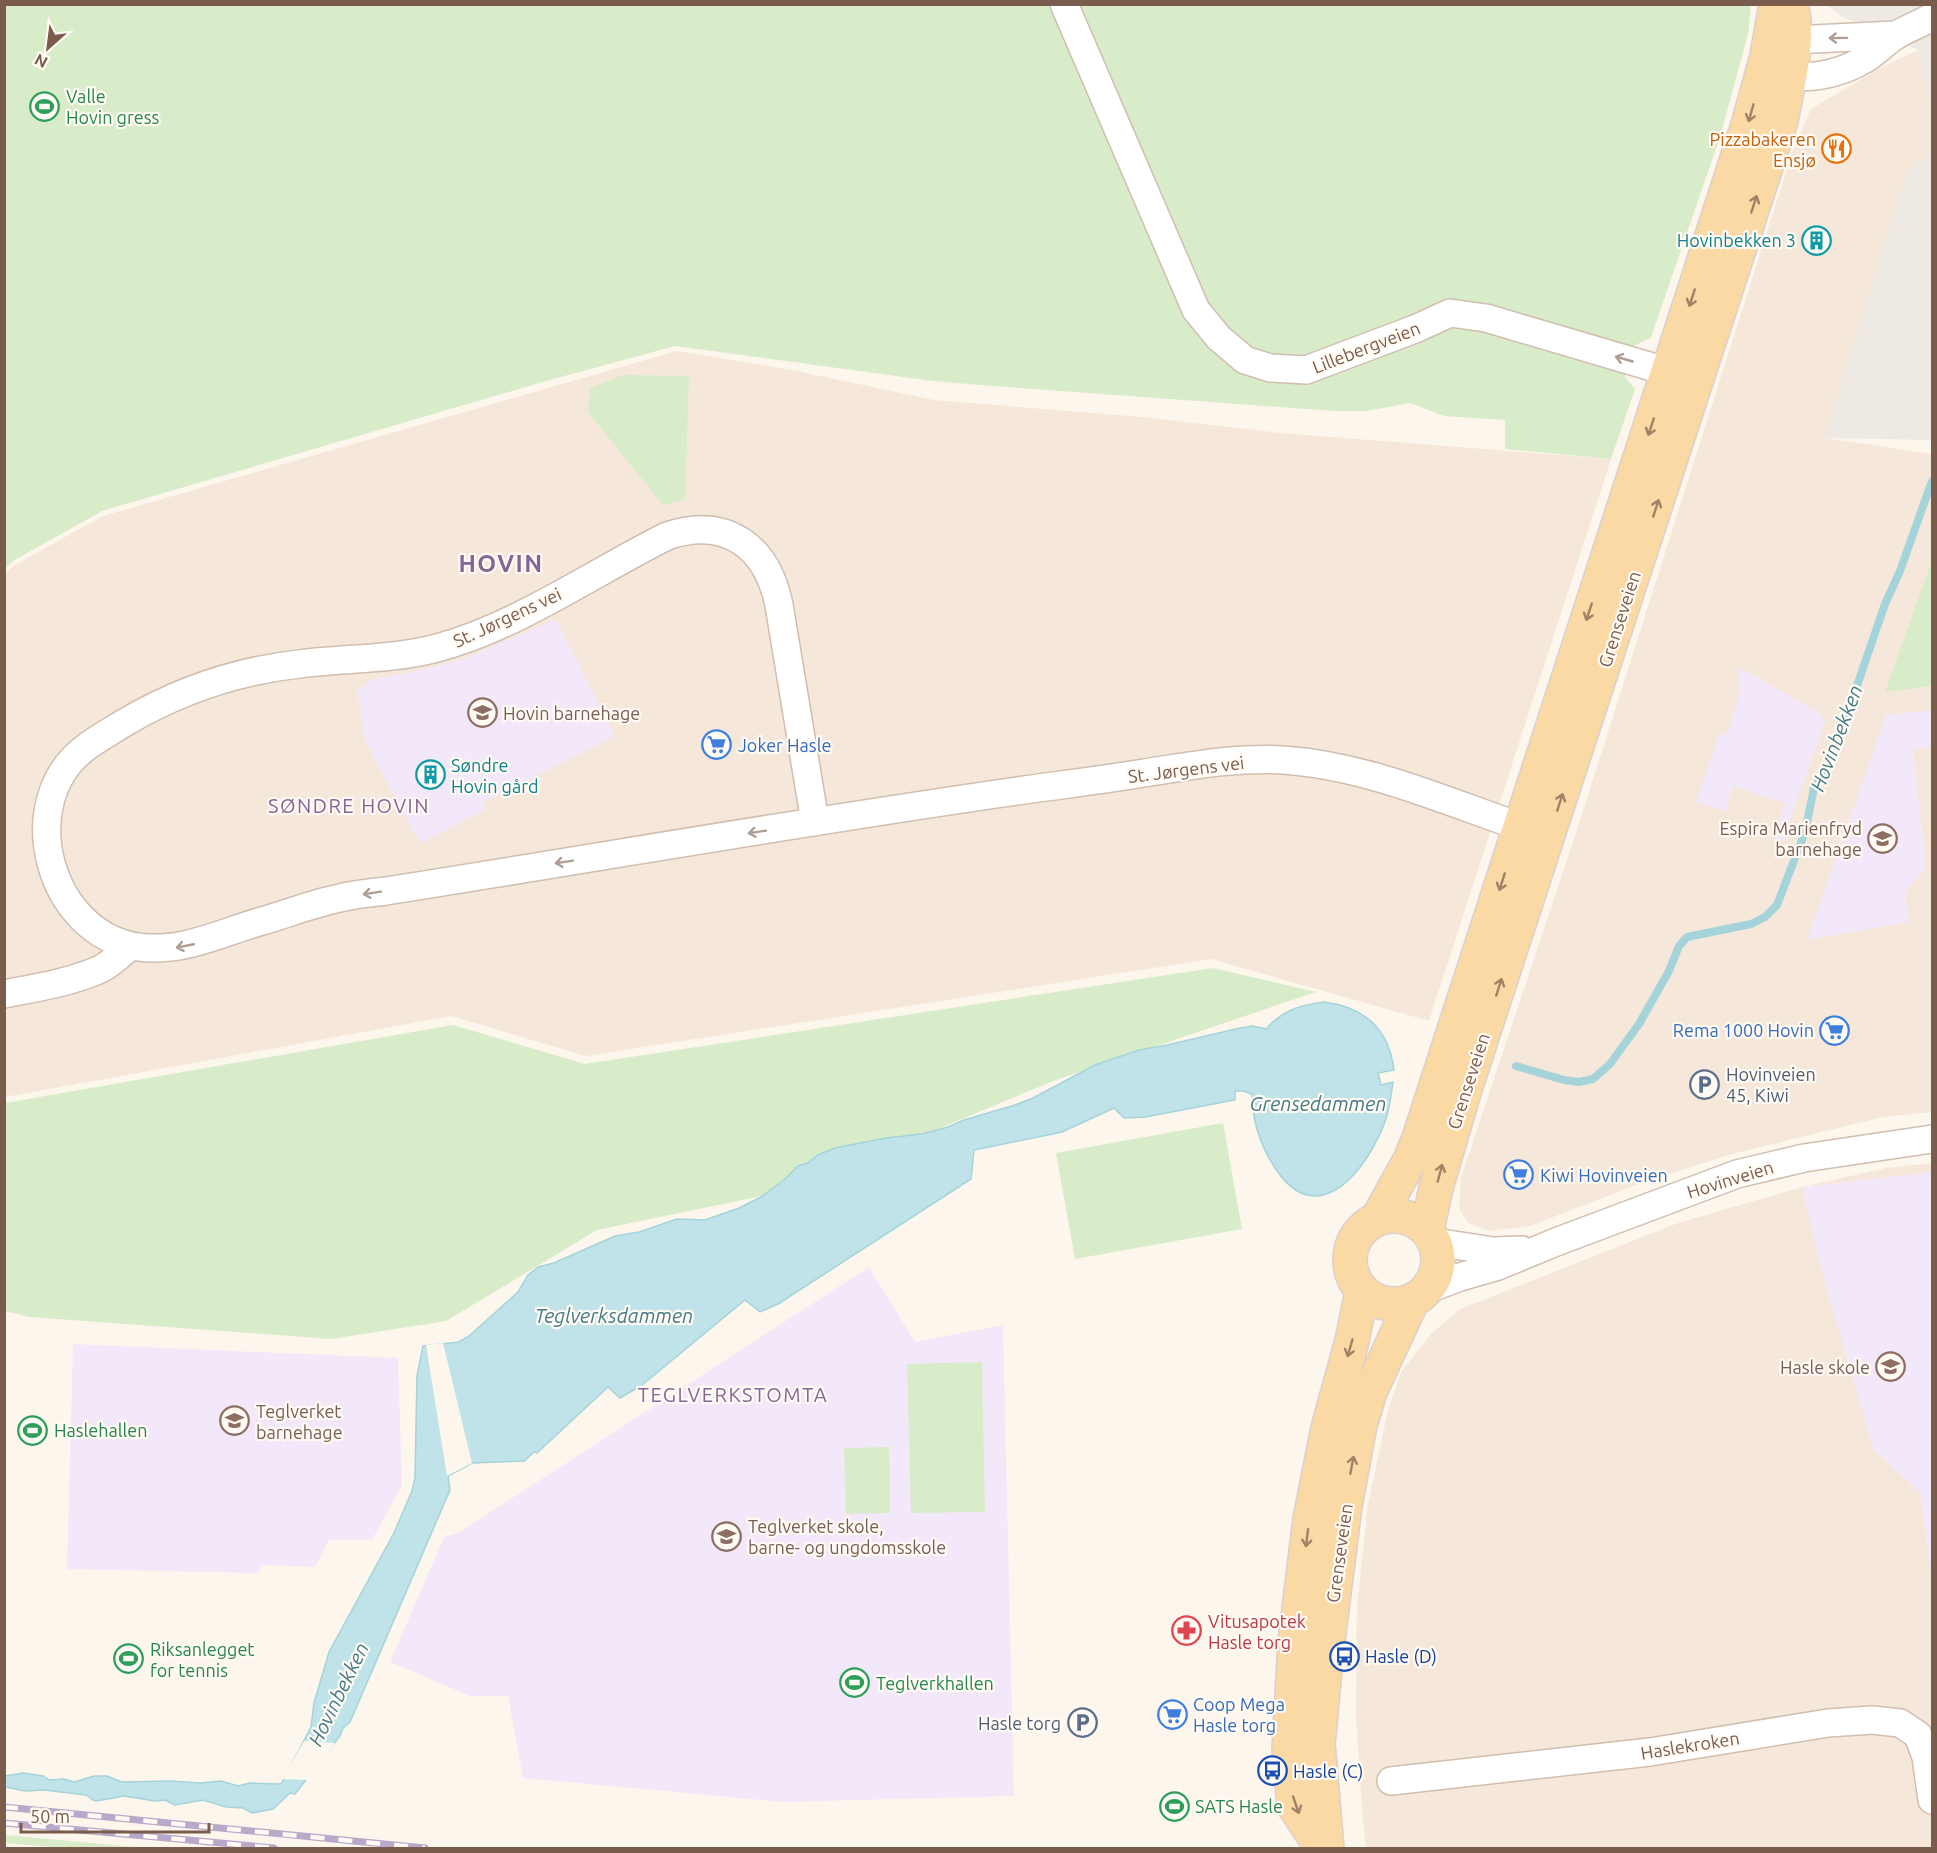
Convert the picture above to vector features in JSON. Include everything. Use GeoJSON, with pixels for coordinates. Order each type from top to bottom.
{"type":"FeatureCollection","features":[{"type":"Feature","properties":{"kind":"main road","name":"Grenseveien"},"geometry":{"type":"LineString","coordinates":[[1378,1218],[1410,1160],[1419,1138],[1534,831],[1693,394],[1781,121],[1783,57],[1776,4]]}},
{"type":"Feature","properties":{"kind":"main road","name":"Grenseveien"},"geometry":{"type":"LineString","coordinates":[[1431,1236],[1447,1145],[1534,831],[1669,372],[1748,125],[1783,57],[1794,15],[1791,4]]}},
{"type":"Feature","properties":{"kind":"main road"},"geometry":{"type":"LineString","coordinates":[[1391,1215],[1404,1216],[1417,1221],[1431,1236],[1438,1254],[1438,1266],[1434,1278],[1420,1295],[1387,1304],[1373,1299],[1362,1291],[1352,1276],[1349,1264],[1353,1241],[1360,1231],[1378,1218],[1391,1215]]}},
{"type":"Feature","properties":{"kind":"main road","name":"Grenseveien"},"geometry":{"type":"LineString","coordinates":[[1322,1848],[1293,1806],[1289,1749],[1295,1642],[1310,1519],[1328,1428],[1352,1341],[1362,1291]]}},
{"type":"Feature","properties":{"kind":"main road","name":"Grenseveien"},"geometry":{"type":"LineString","coordinates":[[1318,1744],[1344,1506],[1360,1425],[1370,1392],[1420,1295]]}},
{"type":"Feature","properties":{"kind":"main road","name":"Grenseveien"},"geometry":{"type":"LineString","coordinates":[[1295,1642],[1318,1744],[1327,1848]]}},
{"type":"Feature","properties":{"kind":"street","name":"Lillebergveien"},"geometry":{"type":"LineString","coordinates":[[1064,4],[1196,310],[1219,338],[1245,360],[1270,368],[1306,370],[1450,314],[1486,318],[1669,372],[1684,382],[1693,394]]}},
{"type":"Feature","properties":{"kind":"street"},"geometry":{"type":"LineString","coordinates":[[1783,57],[1809,76],[1840,71],[1865,59],[1896,35],[1932,17]]}},
{"type":"Feature","properties":{"kind":"street"},"geometry":{"type":"LineString","coordinates":[[1783,57],[1896,35]]}},
{"type":"Feature","properties":{"kind":"street","name":"St. Jørgens vei"},"geometry":{"type":"LineString","coordinates":[[815,822],[776,592],[765,565],[745,543],[727,535],[704,530],[689,530],[659,540],[499,624],[441,647],[400,656],[300,664],[239,674],[153,706],[86,747],[72,759],[63,771],[52,796],[47,829],[48,860],[66,898],[83,920],[112,940],[130,946],[168,949],[190,945],[337,898],[815,822],[932,803],[1214,762],[1277,759],[1329,765],[1378,776],[1534,831]]}},
{"type":"Feature","properties":{"kind":"street"},"geometry":{"type":"LineString","coordinates":[[4,994],[42,987],[98,971],[130,946]]}},
{"type":"Feature","properties":{"kind":"street","name":"Hovinveien"},"geometry":{"type":"LineString","coordinates":[[1420,1295],[1460,1277],[1498,1266],[1737,1174],[1804,1158],[1932,1138]]}},
{"type":"Feature","properties":{"kind":"street","name":"Hovinveien"},"geometry":{"type":"LineString","coordinates":[[1431,1236],[1493,1251],[1535,1250]]}},
{"type":"Feature","properties":{"kind":"street","name":"Haslekroken"},"geometry":{"type":"LineString","coordinates":[[1391,1781],[1650,1752],[1828,1723],[1872,1720],[1900,1723],[1918,1735],[1926,1757],[1932,1800]]}},
{"type":"Feature","properties":{"kind":"shaded area"},"geometry":{"type":"Polygon","coordinates":[[[1827,5],[1932,5],[1932,111],[1918,50],[1843,17],[1827,5]]]}},
{"type":"Feature","properties":{"kind":"shaded area"},"geometry":{"type":"Polygon","coordinates":[[[1918,50],[1932,111],[1932,152],[1907,171],[1825,438],[1932,454],[1932,1112],[1883,1117],[1732,1154],[1636,1185],[1530,1226],[1490,1231],[1468,1223],[1459,1208],[1461,1178],[1576,833],[1794,147],[1811,109],[1880,68],[1918,50]]]}},
{"type":"Feature","properties":{"kind":"shaded area"},"geometry":{"type":"Polygon","coordinates":[[[1932,152],[1932,440],[1824,438],[1907,171],[1932,152]]]}},
{"type":"Feature","properties":{"kind":"shaded area"},"geometry":{"type":"Polygon","coordinates":[[[677,351],[797,371],[934,400],[1142,417],[1280,433],[1611,459],[1429,1021],[1211,959],[586,1056],[451,1016],[5,1097],[5,574],[13,566],[103,516],[677,351]]]}},
{"type":"Feature","properties":{"kind":"shaded area","name":"Hovin barnehage"},"geometry":{"type":"Polygon","coordinates":[[[556,619],[615,736],[483,803],[485,810],[421,843],[414,834],[365,740],[357,690],[371,680],[431,668],[468,657],[556,619]]]}},
{"type":"Feature","properties":{"kind":"shaded area"},"geometry":{"type":"Polygon","coordinates":[[[1741,668],[1819,713],[1825,722],[1781,844],[1773,841],[1785,803],[1733,786],[1725,811],[1696,802],[1718,737],[1728,731],[1741,689],[1737,678],[1741,668]]]}},
{"type":"Feature","properties":{"kind":"shaded area","name":"Espira Marienfryd barnehage"},"geometry":{"type":"Polygon","coordinates":[[[1932,710],[1932,747],[1913,749],[1926,868],[1905,893],[1909,922],[1807,940],[1886,715],[1932,710]]]}},
{"type":"Feature","properties":{"kind":"shaded area"},"geometry":{"type":"Polygon","coordinates":[[[1932,1163],[1932,1848],[1366,1848],[1356,1717],[1357,1606],[1368,1504],[1388,1410],[1401,1372],[1431,1334],[1460,1309],[1678,1223],[1802,1187],[1886,1168],[1932,1163]]]}},
{"type":"Feature","properties":{"kind":"shaded area","name":"Hasle skole"},"geometry":{"type":"Polygon","coordinates":[[[1932,1172],[1932,1581],[1920,1493],[1874,1450],[1825,1284],[1802,1187],[1932,1172]]]}},
{"type":"Feature","properties":{"kind":"shaded area","name":"Teglverket skole, barne- og ungdomsskole"},"geometry":{"type":"Polygon","coordinates":[[[869,1267],[915,1342],[1003,1325],[1014,1796],[782,1802],[523,1778],[508,1696],[470,1696],[390,1662],[444,1537],[458,1533],[869,1267]]]}},
{"type":"Feature","properties":{"kind":"shaded area","name":"Teglverket barnehage"},"geometry":{"type":"Polygon","coordinates":[[[73,1344],[398,1358],[402,1485],[372,1540],[329,1540],[315,1567],[260,1565],[260,1573],[67,1569],[73,1344]]]}},
{"type":"Feature","properties":{"kind":"green space"},"geometry":{"type":"Polygon","coordinates":[[[4,5],[1751,5],[1748,34],[1720,137],[1651,337],[1632,347],[1625,377],[1635,389],[1611,459],[1505,449],[1505,420],[1444,416],[1410,403],[1366,411],[1334,411],[980,385],[933,381],[675,346],[546,381],[102,511],[13,561],[5,569],[4,5]]]}},
{"type":"Feature","properties":{"kind":"green space"},"geometry":{"type":"Polygon","coordinates":[[[623,375],[689,376],[685,500],[663,505],[588,412],[590,388],[623,375]]]}},
{"type":"Feature","properties":{"kind":"green space"},"geometry":{"type":"Polygon","coordinates":[[[1932,560],[1932,686],[1885,692],[1932,560]]]}},
{"type":"Feature","properties":{"kind":"green space"},"geometry":{"type":"Polygon","coordinates":[[[1213,968],[1316,992],[1056,1080],[933,1131],[853,1177],[597,1230],[446,1321],[331,1339],[30,1317],[5,1311],[5,1103],[453,1025],[585,1064],[1213,968]]]}},
{"type":"Feature","properties":{"kind":"green space"},"geometry":{"type":"Polygon","coordinates":[[[1223,1123],[1242,1229],[1075,1259],[1056,1153],[1223,1123]]]}},
{"type":"Feature","properties":{"kind":"green space"},"geometry":{"type":"Polygon","coordinates":[[[982,1362],[985,1512],[911,1513],[907,1364],[982,1362]]]}},
{"type":"Feature","properties":{"kind":"green space"},"geometry":{"type":"Polygon","coordinates":[[[889,1447],[890,1513],[846,1514],[844,1448],[889,1447]]]}},
{"type":"Feature","properties":{"kind":"green space"},"geometry":{"type":"Polygon","coordinates":[[[5,1835],[146,1848],[62,1848],[5,1843],[5,1835]]]}},
{"type":"Feature","properties":{"kind":"water"},"geometry":{"type":"Polygon","coordinates":[[[1324,1002],[1351,1009],[1372,1022],[1387,1043],[1394,1070],[1378,1073],[1381,1085],[1393,1082],[1387,1114],[1378,1138],[1368,1156],[1341,1187],[1325,1195],[1309,1195],[1292,1187],[1275,1168],[1265,1151],[1255,1123],[1252,1094],[1243,1091],[1235,1091],[1235,1100],[1145,1117],[1124,1118],[1114,1108],[1062,1132],[974,1150],[971,1179],[778,1304],[760,1312],[745,1300],[641,1386],[620,1398],[608,1387],[537,1453],[534,1452],[524,1461],[472,1463],[448,1476],[450,1490],[350,1722],[343,1728],[340,1736],[295,1794],[290,1793],[273,1809],[252,1813],[243,1808],[226,1807],[203,1800],[175,1805],[165,1800],[155,1801],[124,1796],[97,1801],[86,1795],[44,1790],[25,1791],[5,1787],[5,1776],[23,1773],[43,1776],[49,1780],[64,1779],[74,1782],[94,1776],[107,1776],[122,1782],[221,1781],[238,1786],[250,1783],[281,1784],[311,1727],[314,1703],[329,1652],[394,1533],[412,1491],[415,1478],[417,1376],[423,1346],[459,1342],[469,1336],[518,1292],[528,1275],[538,1267],[554,1263],[615,1236],[639,1232],[677,1219],[705,1220],[739,1208],[761,1197],[798,1166],[835,1148],[922,1134],[948,1127],[1033,1098],[1095,1065],[1139,1050],[1240,1028],[1253,1026],[1266,1029],[1279,1017],[1292,1010],[1324,1002]]]}},
{"type":"Feature","properties":{"kind":"pier"},"geometry":{"type":"Polygon","coordinates":[[[443,1343],[472,1463],[447,1476],[426,1345],[443,1343]]]}},
{"type":"Feature","properties":{"kind":"pier"},"geometry":{"type":"Polygon","coordinates":[[[304,1741],[335,1743],[309,1780],[282,1779],[304,1741]]]}},
{"type":"Feature","properties":{"kind":"waterway","name":"Hovinbekken"},"geometry":{"type":"LineString","coordinates":[[1516,1066],[1564,1080],[1579,1082],[1593,1079],[1610,1064],[1639,1024],[1669,971],[1679,946],[1687,937],[1751,924],[1765,917],[1777,905],[1805,832],[1814,788],[1827,768],[1836,747],[1885,604],[1900,571],[1932,481]]}},
{"type":"Feature","properties":{"kind":"railway"},"geometry":{"type":"LineString","coordinates":[[4,1807],[425,1848]]}},
{"type":"Feature","properties":{"kind":"railway"},"geometry":{"type":"LineString","coordinates":[[4,1823],[274,1848]]}},
{"type":"Feature","properties":{"kind":"place","name":"Valle Hovin gress"},"geometry":{"type":"Point","coordinates":[45,106]}},
{"type":"Feature","properties":{"kind":"place","name":"Pizzabakeren Ensjø"},"geometry":{"type":"Point","coordinates":[1837,149]}},
{"type":"Feature","properties":{"kind":"place","name":"Hovinbekken 3"},"geometry":{"type":"Point","coordinates":[1817,240]}},
{"type":"Feature","properties":{"kind":"place","name":"Hovin barnehage"},"geometry":{"type":"Point","coordinates":[482,713]}},
{"type":"Feature","properties":{"kind":"place","name":"Joker Hasle"},"geometry":{"type":"Point","coordinates":[717,745]}},
{"type":"Feature","properties":{"kind":"place","name":"Søndre Hovin gård"},"geometry":{"type":"Point","coordinates":[430,775]}},
{"type":"Feature","properties":{"kind":"place","name":"Espira Marienfryd barnehage"},"geometry":{"type":"Point","coordinates":[1883,838]}},
{"type":"Feature","properties":{"kind":"place","name":"Rema 1000 Hovin"},"geometry":{"type":"Point","coordinates":[1835,1030]}},
{"type":"Feature","properties":{"kind":"place","name":"Hovinveien 45, Kiwi"},"geometry":{"type":"Point","coordinates":[1705,1084]}},
{"type":"Feature","properties":{"kind":"place","name":"Kiwi Hovinveien"},"geometry":{"type":"Point","coordinates":[1519,1175]}},
{"type":"Feature","properties":{"kind":"place","name":"Hasle skole"},"geometry":{"type":"Point","coordinates":[1891,1367]}},
{"type":"Feature","properties":{"kind":"place","name":"Teglverket barnehage"},"geometry":{"type":"Point","coordinates":[235,1421]}},
{"type":"Feature","properties":{"kind":"place","name":"Haslehallen"},"geometry":{"type":"Point","coordinates":[33,1430]}},
{"type":"Feature","properties":{"kind":"place","name":"Teglverket skole, barne- og ungdomsskole"},"geometry":{"type":"Point","coordinates":[727,1536]}},
{"type":"Feature","properties":{"kind":"place","name":"Vitusapotek Hasle torg"},"geometry":{"type":"Point","coordinates":[1187,1631]}},
{"type":"Feature","properties":{"kind":"place","name":"Hasle (D)"},"geometry":{"type":"Point","coordinates":[1344,1656]}},
{"type":"Feature","properties":{"kind":"place","name":"Riksanlegget for tennis"},"geometry":{"type":"Point","coordinates":[129,1659]}},
{"type":"Feature","properties":{"kind":"place","name":"Teglverkhallen"},"geometry":{"type":"Point","coordinates":[855,1683]}},
{"type":"Feature","properties":{"kind":"place","name":"Coop Mega Hasle torg"},"geometry":{"type":"Point","coordinates":[1172,1714]}},
{"type":"Feature","properties":{"kind":"place","name":"Hasle torg"},"geometry":{"type":"Point","coordinates":[1082,1723]}},
{"type":"Feature","properties":{"kind":"place","name":"Hasle (C)"},"geometry":{"type":"Point","coordinates":[1272,1771]}},
{"type":"Feature","properties":{"kind":"place","name":"SATS Hasle"},"geometry":{"type":"Point","coordinates":[1174,1806]}},
{"type":"Feature","properties":{"kind":"district","name":"HOVIN"},"geometry":{"type":"Point","coordinates":[501,563]}},
{"type":"Feature","properties":{"kind":"district","name":"SØNDRE HOVIN"},"geometry":{"type":"Point","coordinates":[349,805]}},
{"type":"Feature","properties":{"kind":"district","name":"TEGLVERKSTOMTA"},"geometry":{"type":"Point","coordinates":[733,1394]}},
{"type":"Feature","properties":{"kind":"water label","name":"Grensedammen"},"geometry":{"type":"Point","coordinates":[1318,1103]}},
{"type":"Feature","properties":{"kind":"water label","name":"Teglverksdammen"},"geometry":{"type":"Point","coordinates":[614,1315]}}]}
